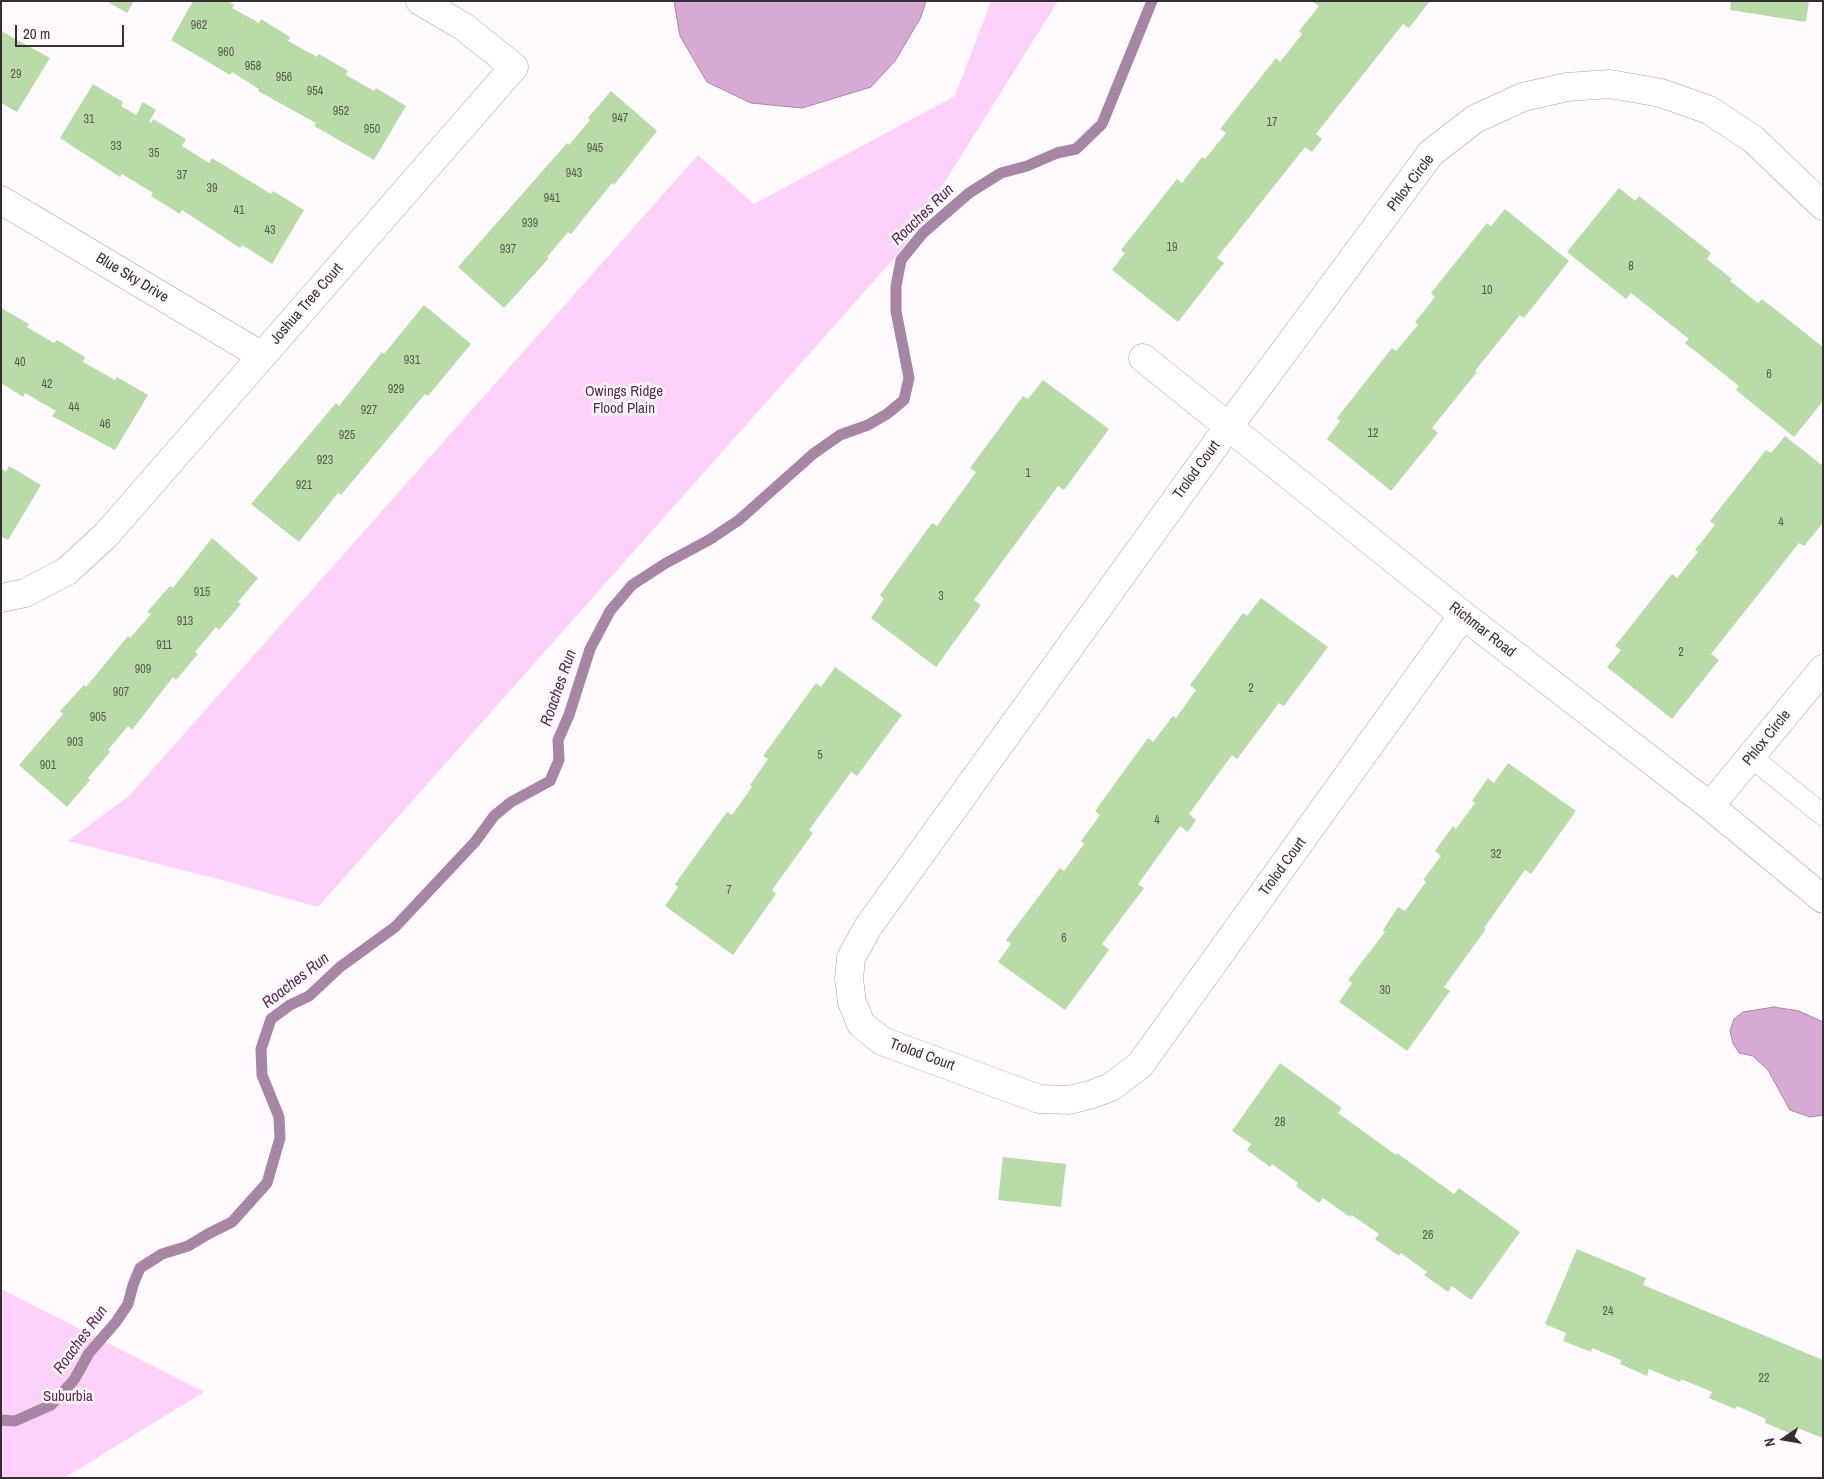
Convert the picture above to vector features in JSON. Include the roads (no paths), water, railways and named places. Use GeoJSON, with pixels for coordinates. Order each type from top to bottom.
{"type":"FeatureCollection","features":[{"type":"Feature","properties":{"kind":"street","name":"Joshua Tree Court"},"geometry":{"type":"LineString","coordinates":[[1,598],[25,593],[67,570],[100,541],[514,67],[464,27],[420,1]]}},
{"type":"Feature","properties":{"kind":"street","name":"Phlox Circle"},"geometry":{"type":"LineString","coordinates":[[1229,426],[1431,154],[1475,119],[1523,97],[1567,87],[1610,84],[1662,93],[1709,110],[1752,139],[1823,206]]}},
{"type":"Feature","properties":{"kind":"street","name":"Blue Sky Drive"},"geometry":{"type":"LineString","coordinates":[[1,200],[262,356]]}},
{"type":"Feature","properties":{"kind":"street","name":"Richmar Road"},"geometry":{"type":"LineString","coordinates":[[1143,358],[1463,616],[1710,806],[1823,899]]}},
{"type":"Feature","properties":{"kind":"street","name":"Trolod Court"},"geometry":{"type":"LineString","coordinates":[[1229,426],[868,927],[852,958],[849,979],[852,1002],[861,1024],[882,1041],[1039,1099],[1069,1100],[1111,1087],[1140,1064],[1463,616]]}},
{"type":"Feature","properties":{"kind":"street","name":"Phlox Circle"},"geometry":{"type":"LineString","coordinates":[[1710,806],[1823,669]]}},
{"type":"Feature","properties":{"kind":"lane"},"geometry":{"type":"LineString","coordinates":[[1751,757],[1823,815]]}},
{"type":"Feature","properties":{"kind":"waterway","name":"Roaches Run"},"geometry":{"type":"LineString","coordinates":[[1,1420],[15,1421],[51,1405],[74,1380],[89,1353],[116,1322],[128,1304],[140,1268],[162,1254],[188,1246],[232,1222],[267,1183],[280,1138],[279,1117],[262,1075],[261,1049],[271,1019],[290,1005],[309,996],[340,967],[395,927],[475,842],[494,816],[511,802],[550,781],[559,760],[558,740],[569,715],[590,649],[610,611],[632,585],[666,563],[709,540],[739,520],[813,454],[840,435],[868,425],[887,414],[904,400],[909,378],[896,311],[896,286],[901,260],[923,233],[969,193],[1001,173],[1027,166],[1057,153],[1076,149],[1102,124],[1152,1]]}},
{"type":"Feature","properties":{"kind":"park label","name":"Owings Ridge Flood Plain"},"geometry":{"type":"Point","coordinates":[624,400]}},
{"type":"Feature","properties":{"kind":"park label","name":"Suburbia"},"geometry":{"type":"Point","coordinates":[68,1397]}}]}
